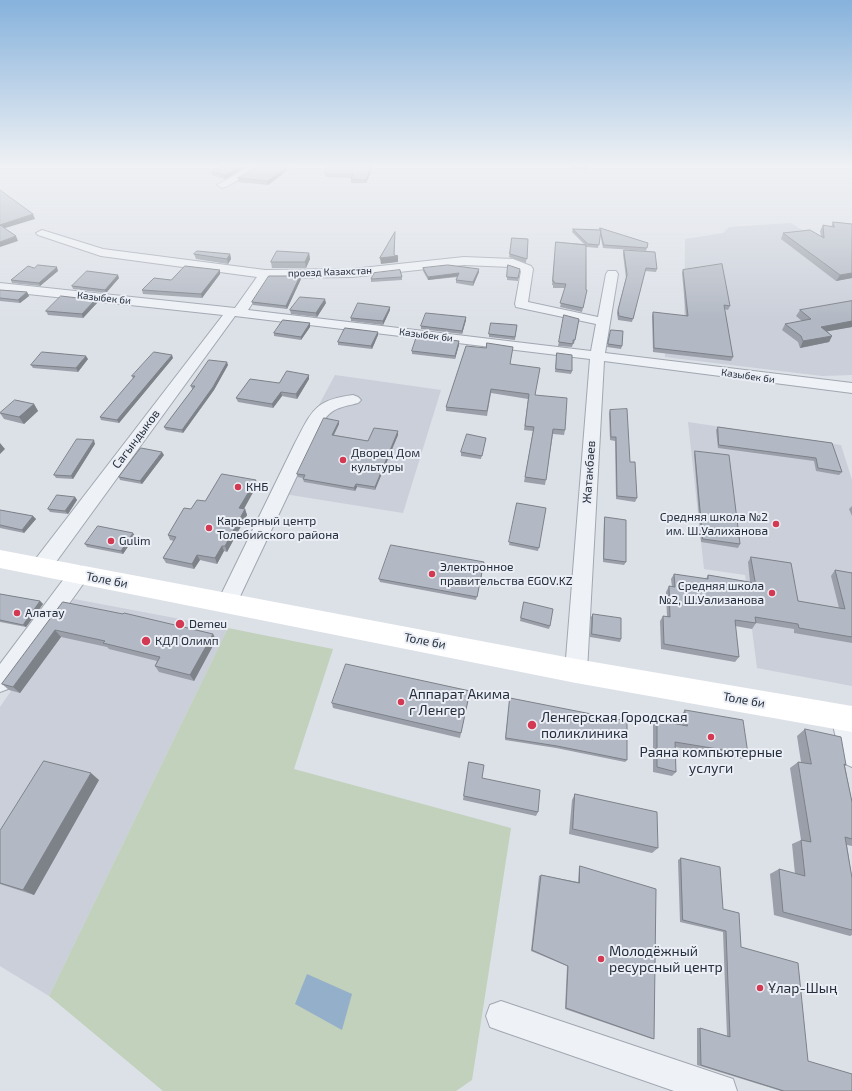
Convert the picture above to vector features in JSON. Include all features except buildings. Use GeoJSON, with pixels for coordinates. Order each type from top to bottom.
{"type":"FeatureCollection","features":[{"type":"Feature","properties":{"kind":"main road","name":"Толе би"},"geometry":{"type":"LineString","coordinates":[[0,559],[576,671],[848,718]]}},
{"type":"Feature","properties":{"kind":"street","name":"проезд Казахстан"},"geometry":{"type":"LineString","coordinates":[[42,234],[101,252],[265,274],[352,274],[464,261],[513,264],[527,269],[521,304],[603,322]]}},
{"type":"Feature","properties":{"kind":"street","name":"Сагындыков"},"geometry":{"type":"LineString","coordinates":[[41,567],[265,274]]}},
{"type":"Feature","properties":{"kind":"street","name":"Жатакбаев"},"geometry":{"type":"LineString","coordinates":[[576,671],[597,356],[612,274]]}},
{"type":"Feature","properties":{"kind":"street","name":"Казыбек би"},"geometry":{"type":"LineString","coordinates":[[0,287],[235,312],[852,388]]}},
{"type":"Feature","properties":{"kind":"street"},"geometry":{"type":"LineString","coordinates":[[227,603],[303,443],[323,409],[338,388]]}},
{"type":"Feature","properties":{"kind":"street"},"geometry":{"type":"LineString","coordinates":[[323,409],[335,402],[353,400]]}},
{"type":"Feature","properties":{"kind":"street"},"geometry":{"type":"LineString","coordinates":[[0,682],[79,574]]}},
{"type":"Feature","properties":{"kind":"street"},"geometry":{"type":"LineString","coordinates":[[848,718],[852,755]]}},
{"type":"Feature","properties":{"kind":"street"},"geometry":{"type":"LineString","coordinates":[[501,1016],[721,1091]]}},
{"type":"Feature","properties":{"kind":"shaded area"},"geometry":{"type":"Polygon","coordinates":[[[791,223],[852,263],[852,375],[822,376],[665,357],[664,329],[684,332],[685,239],[723,233],[729,227],[791,223]]]}},
{"type":"Feature","properties":{"kind":"shaded area"},"geometry":{"type":"Polygon","coordinates":[[[335,375],[441,390],[403,513],[272,492],[335,375]]]}},
{"type":"Feature","properties":{"kind":"shaded area","name":"Средняя школа №2 им. Ш.Уалиханова"},"geometry":{"type":"Polygon","coordinates":[[[688,422],[841,445],[852,480],[852,686],[757,668],[745,575],[704,569],[688,422]]]}},
{"type":"Feature","properties":{"kind":"shaded area"},"geometry":{"type":"Polygon","coordinates":[[[74,599],[228,628],[49,996],[0,966],[0,707],[74,599]]]}},
{"type":"Feature","properties":{"kind":"green space"},"geometry":{"type":"Polygon","coordinates":[[[228,628],[333,649],[294,769],[511,828],[472,1080],[456,1091],[163,1091],[49,996],[228,628]]]}},
{"type":"Feature","properties":{"kind":"water"},"geometry":{"type":"Polygon","coordinates":[[[307,974],[352,994],[342,1030],[295,1004],[307,974]]]}},
{"type":"Feature","properties":{"kind":"place","name":"Дворец Дом культуры"},"geometry":{"type":"Point","coordinates":[343,460]}},
{"type":"Feature","properties":{"kind":"place","name":"КНБ"},"geometry":{"type":"Point","coordinates":[238,487]}},
{"type":"Feature","properties":{"kind":"place","name":"Средняя школа №2 им. Ш.Уалиханова"},"geometry":{"type":"Point","coordinates":[776,524]}},
{"type":"Feature","properties":{"kind":"place","name":"Карьерный центр Толебийского района"},"geometry":{"type":"Point","coordinates":[209,528]}},
{"type":"Feature","properties":{"kind":"place","name":"Gulim"},"geometry":{"type":"Point","coordinates":[111,541]}},
{"type":"Feature","properties":{"kind":"place","name":"Электронное правительства EGOV.KZ"},"geometry":{"type":"Point","coordinates":[432,574]}},
{"type":"Feature","properties":{"kind":"place","name":"Средняя школа №2, Ш.Уализанова"},"geometry":{"type":"Point","coordinates":[772,593]}},
{"type":"Feature","properties":{"kind":"place","name":"Алатау"},"geometry":{"type":"Point","coordinates":[17,613]}},
{"type":"Feature","properties":{"kind":"place","name":"Demeu"},"geometry":{"type":"Point","coordinates":[180,624]}},
{"type":"Feature","properties":{"kind":"place","name":"КДЛ Олимп"},"geometry":{"type":"Point","coordinates":[146,641]}},
{"type":"Feature","properties":{"kind":"place","name":"Аппарат Акима г Ленгер"},"geometry":{"type":"Point","coordinates":[401,702]}},
{"type":"Feature","properties":{"kind":"place","name":"Ленгерская Городская поликлиника"},"geometry":{"type":"Point","coordinates":[532,725]}},
{"type":"Feature","properties":{"kind":"place","name":"Раяна компьютерные услуги"},"geometry":{"type":"Point","coordinates":[711,737]}},
{"type":"Feature","properties":{"kind":"place","name":"Молодёжный ресурсный центр"},"geometry":{"type":"Point","coordinates":[601,959]}},
{"type":"Feature","properties":{"kind":"place","name":"Ұлар-Шың"},"geometry":{"type":"Point","coordinates":[760,988]}}]}
